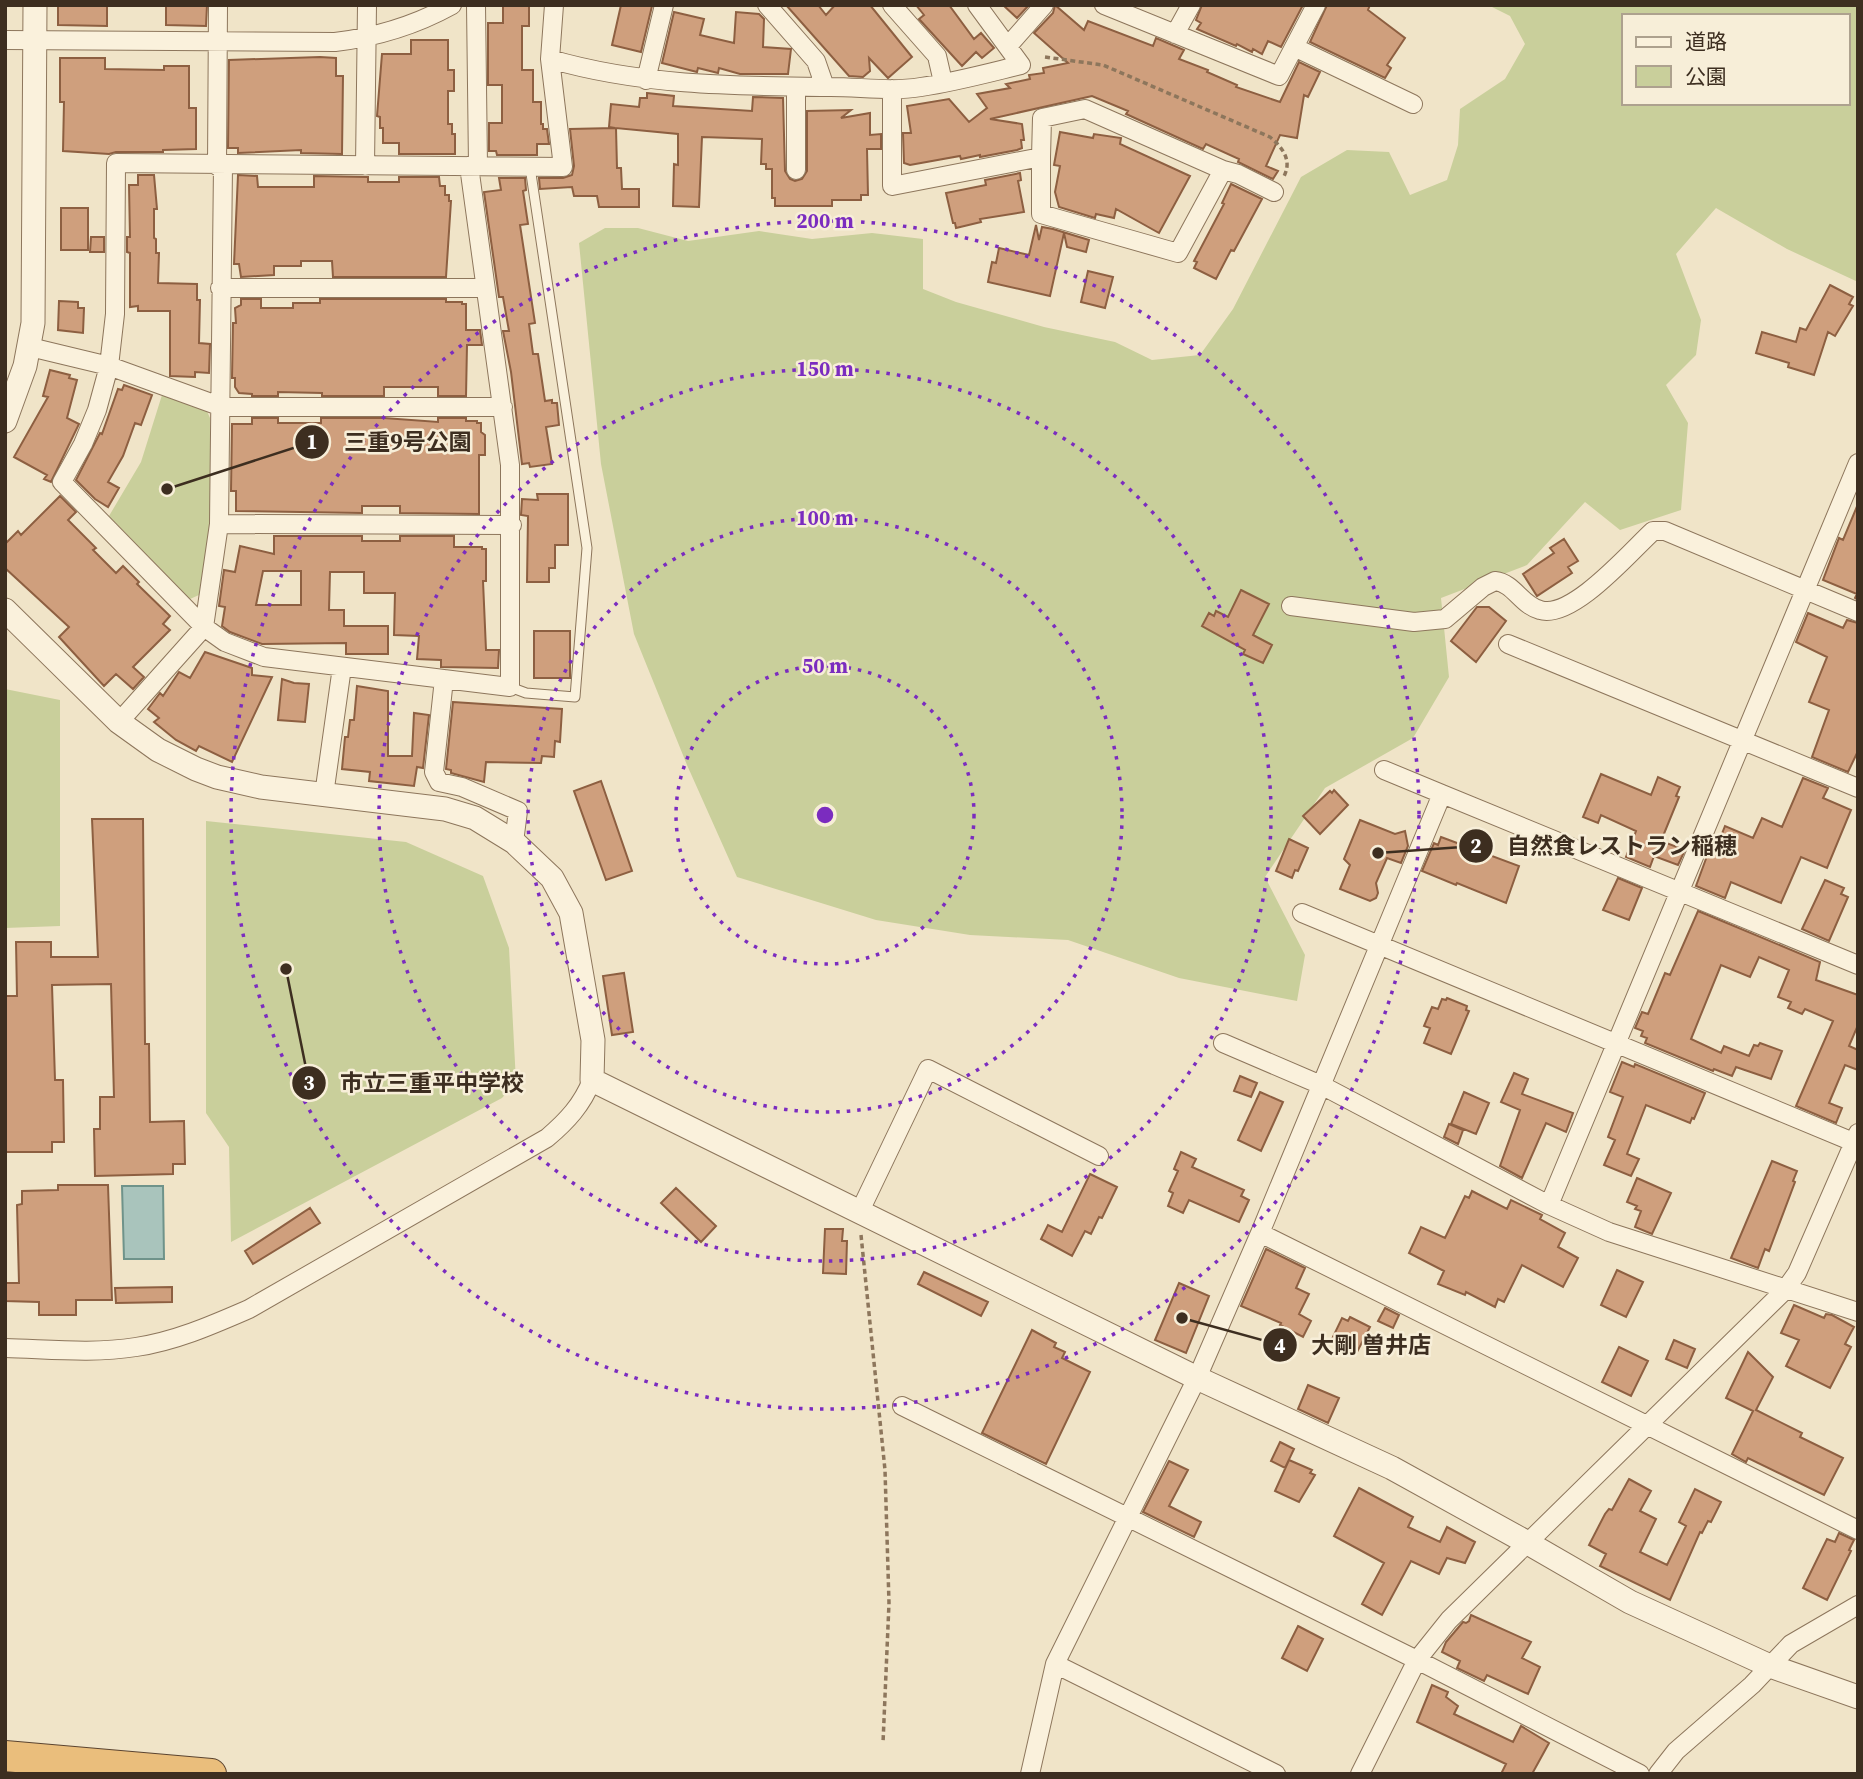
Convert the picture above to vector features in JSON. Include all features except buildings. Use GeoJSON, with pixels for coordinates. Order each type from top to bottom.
{"type":"FeatureCollection","features":[{"type":"Feature","properties":{"kind":"highway"},"geometry":{"type":"LineString","coordinates":[[5,1756],[211,1774]]}},
{"type":"Feature","properties":{"kind":"street"},"geometry":{"type":"LineString","coordinates":[[5,421],[18,391],[30,347],[35,299],[35,5]]}},
{"type":"Feature","properties":{"kind":"street"},"geometry":{"type":"LineString","coordinates":[[119,722],[204,627],[219,524],[222,407],[218,5]]}},
{"type":"Feature","properties":{"kind":"street"},"geometry":{"type":"LineString","coordinates":[[365,166],[367,5]]}},
{"type":"Feature","properties":{"kind":"street"},"geometry":{"type":"LineString","coordinates":[[5,40],[335,42],[367,38],[410,25],[452,5]]}},
{"type":"Feature","properties":{"kind":"street"},"geometry":{"type":"LineString","coordinates":[[476,5],[473,166],[485,288],[510,465],[510,687],[264,657],[225,642],[204,627],[62,482],[83,444],[97,410],[109,366],[115,314],[116,163],[220,166],[473,166],[563,167],[550,59],[554,5]]}},
{"type":"Feature","properties":{"kind":"street"},"geometry":{"type":"LineString","coordinates":[[646,80],[664,5]]}},
{"type":"Feature","properties":{"kind":"street"},"geometry":{"type":"LineString","coordinates":[[767,5],[816,61],[825,87]]}},
{"type":"Feature","properties":{"kind":"street"},"geometry":{"type":"LineString","coordinates":[[892,5],[937,56],[943,82]]}},
{"type":"Feature","properties":{"kind":"street"},"geometry":{"type":"LineString","coordinates":[[550,59],[592,71],[646,80],[750,87],[920,87],[1021,65],[978,5]]}},
{"type":"Feature","properties":{"kind":"street"},"geometry":{"type":"LineString","coordinates":[[1008,46],[1044,5]]}},
{"type":"Feature","properties":{"kind":"street"},"geometry":{"type":"LineString","coordinates":[[1104,5],[1279,76],[1316,5]]}},
{"type":"Feature","properties":{"kind":"street"},"geometry":{"type":"LineString","coordinates":[[1175,34],[1191,5]]}},
{"type":"Feature","properties":{"kind":"street"},"geometry":{"type":"LineString","coordinates":[[1294,47],[1413,104]]}},
{"type":"Feature","properties":{"kind":"street"},"geometry":{"type":"LineString","coordinates":[[796,87],[796,170]]}},
{"type":"Feature","properties":{"kind":"street"},"geometry":{"type":"LineString","coordinates":[[892,89],[892,186],[1041,157]]}},
{"type":"Feature","properties":{"kind":"street"},"geometry":{"type":"LineString","coordinates":[[1223,170],[1178,253],[1041,214],[1042,118],[1085,109],[1274,192]]}},
{"type":"Feature","properties":{"kind":"street"},"geometry":{"type":"LineString","coordinates":[[220,288],[485,288]]}},
{"type":"Feature","properties":{"kind":"street"},"geometry":{"type":"LineString","coordinates":[[30,347],[109,366],[222,407],[503,407]]}},
{"type":"Feature","properties":{"kind":"street"},"geometry":{"type":"LineString","coordinates":[[1549,1205],[1858,463]]}},
{"type":"Feature","properties":{"kind":"street"},"geometry":{"type":"LineString","coordinates":[[219,524],[512,525]]}},
{"type":"Feature","properties":{"kind":"street"},"geometry":{"type":"LineString","coordinates":[[1290,606],[1415,622],[1438,621],[1445,619],[1483,587],[1495,581],[1506,583],[1534,608],[1548,612],[1574,602],[1653,531],[1665,531],[1858,612]]}},
{"type":"Feature","properties":{"kind":"street"},"geometry":{"type":"LineString","coordinates":[[5,1348],[111,1350],[136,1347],[204,1329],[249,1309],[547,1138],[567,1121],[584,1100],[592,1080],[593,1040],[571,913],[552,878],[514,842],[493,828],[460,813],[431,806],[261,787],[217,777],[158,750],[119,722],[8,619]]}},
{"type":"Feature","properties":{"kind":"street"},"geometry":{"type":"LineString","coordinates":[[1508,644],[1858,788]]}},
{"type":"Feature","properties":{"kind":"street"},"geometry":{"type":"LineString","coordinates":[[324,795],[342,667]]}},
{"type":"Feature","properties":{"kind":"street"},"geometry":{"type":"LineString","coordinates":[[444,679],[434,772],[439,782],[462,787],[518,811],[514,842]]}},
{"type":"Feature","properties":{"kind":"street"},"geometry":{"type":"LineString","coordinates":[[1384,770],[1858,965]]}},
{"type":"Feature","properties":{"kind":"street"},"geometry":{"type":"LineString","coordinates":[[1030,1774],[1055,1664],[1197,1378],[1442,794]]}},
{"type":"Feature","properties":{"kind":"street"},"geometry":{"type":"LineString","coordinates":[[1302,914],[1856,1139],[1797,1273],[1785,1290],[1449,1619],[1417,1660],[1360,1774]]}},
{"type":"Feature","properties":{"kind":"street"},"geometry":{"type":"LineString","coordinates":[[1223,1043],[1321,1085],[1549,1205],[1609,1232],[1858,1312]]}},
{"type":"Feature","properties":{"kind":"street"},"geometry":{"type":"LineString","coordinates":[[859,1213],[928,1069],[1099,1156]]}},
{"type":"Feature","properties":{"kind":"street"},"geometry":{"type":"LineString","coordinates":[[592,1080],[1197,1378],[1392,1468],[1630,1602],[1770,1666],[1858,1698]]}},
{"type":"Feature","properties":{"kind":"street"},"geometry":{"type":"LineString","coordinates":[[1260,1233],[1858,1530]]}},
{"type":"Feature","properties":{"kind":"street"},"geometry":{"type":"LineString","coordinates":[[902,1406],[1417,1660],[1640,1774]]}},
{"type":"Feature","properties":{"kind":"street"},"geometry":{"type":"LineString","coordinates":[[1658,1774],[1686,1741],[1752,1685],[1791,1644],[1858,1605]]}},
{"type":"Feature","properties":{"kind":"street"},"geometry":{"type":"LineString","coordinates":[[1055,1664],[1276,1774]]}},
{"type":"Feature","properties":{"kind":"lane"},"geometry":{"type":"LineString","coordinates":[[510,687],[526,693],[575,697],[587,548],[530,167]]}},
{"type":"Feature","properties":{"kind":"path"},"geometry":{"type":"LineString","coordinates":[[1045,57],[1103,65],[1270,137],[1279,144],[1287,161],[1286,173],[1274,192]]}},
{"type":"Feature","properties":{"kind":"path"},"geometry":{"type":"LineString","coordinates":[[859,1213],[885,1470],[889,1604],[883,1743]]}},
{"type":"Feature","properties":{"kind":"green space"},"geometry":{"type":"Polygon","coordinates":[[[1488,5],[1858,5],[1858,282],[1787,249],[1716,208],[1676,254],[1701,320],[1696,355],[1666,385],[1688,423],[1681,510],[1620,530],[1585,502],[1527,565],[1441,598],[1449,677],[1413,738],[1325,788],[1265,877],[1305,955],[1297,1001],[1179,978],[1068,940],[970,935],[876,920],[737,877],[687,765],[634,634],[601,464],[579,243],[605,228],[638,228],[688,241],[759,231],[812,239],[872,233],[923,239],[923,289],[956,302],[1044,327],[1115,342],[1152,360],[1200,355],[1233,309],[1301,177],[1347,150],[1389,152],[1410,195],[1447,180],[1458,145],[1460,109],[1505,79],[1525,44],[1510,16],[1488,5]]]}},
{"type":"Feature","properties":{"kind":"green space"},"geometry":{"type":"Polygon","coordinates":[[[162,395],[206,409],[210,418],[210,526],[199,595],[190,599],[109,516],[141,462],[162,395]]]}},
{"type":"Feature","properties":{"kind":"green space"},"geometry":{"type":"Polygon","coordinates":[[[5,689],[60,700],[60,926],[5,928],[5,689]]]}},
{"type":"Feature","properties":{"kind":"green space"},"geometry":{"type":"Polygon","coordinates":[[[206,821],[406,842],[483,876],[509,948],[516,1082],[502,1098],[231,1242],[229,1147],[206,1113],[206,821]]]}},
{"type":"Feature","properties":{"kind":"water"},"geometry":{"type":"Polygon","coordinates":[[[122,1186],[163,1186],[164,1259],[124,1259],[122,1186]]]}},
{"type":"Feature","properties":{"kind":"place","name":"三重9号公園"},"geometry":{"type":"Point","coordinates":[167,489]}},
{"type":"Feature","properties":{"kind":"place","name":"自然食レストラン稲穂"},"geometry":{"type":"Point","coordinates":[1378,853]}},
{"type":"Feature","properties":{"kind":"place","name":"市立三重平中学校"},"geometry":{"type":"Point","coordinates":[286,969]}},
{"type":"Feature","properties":{"kind":"place","name":"大剛 曽井店"},"geometry":{"type":"Point","coordinates":[1182,1318]}}]}
